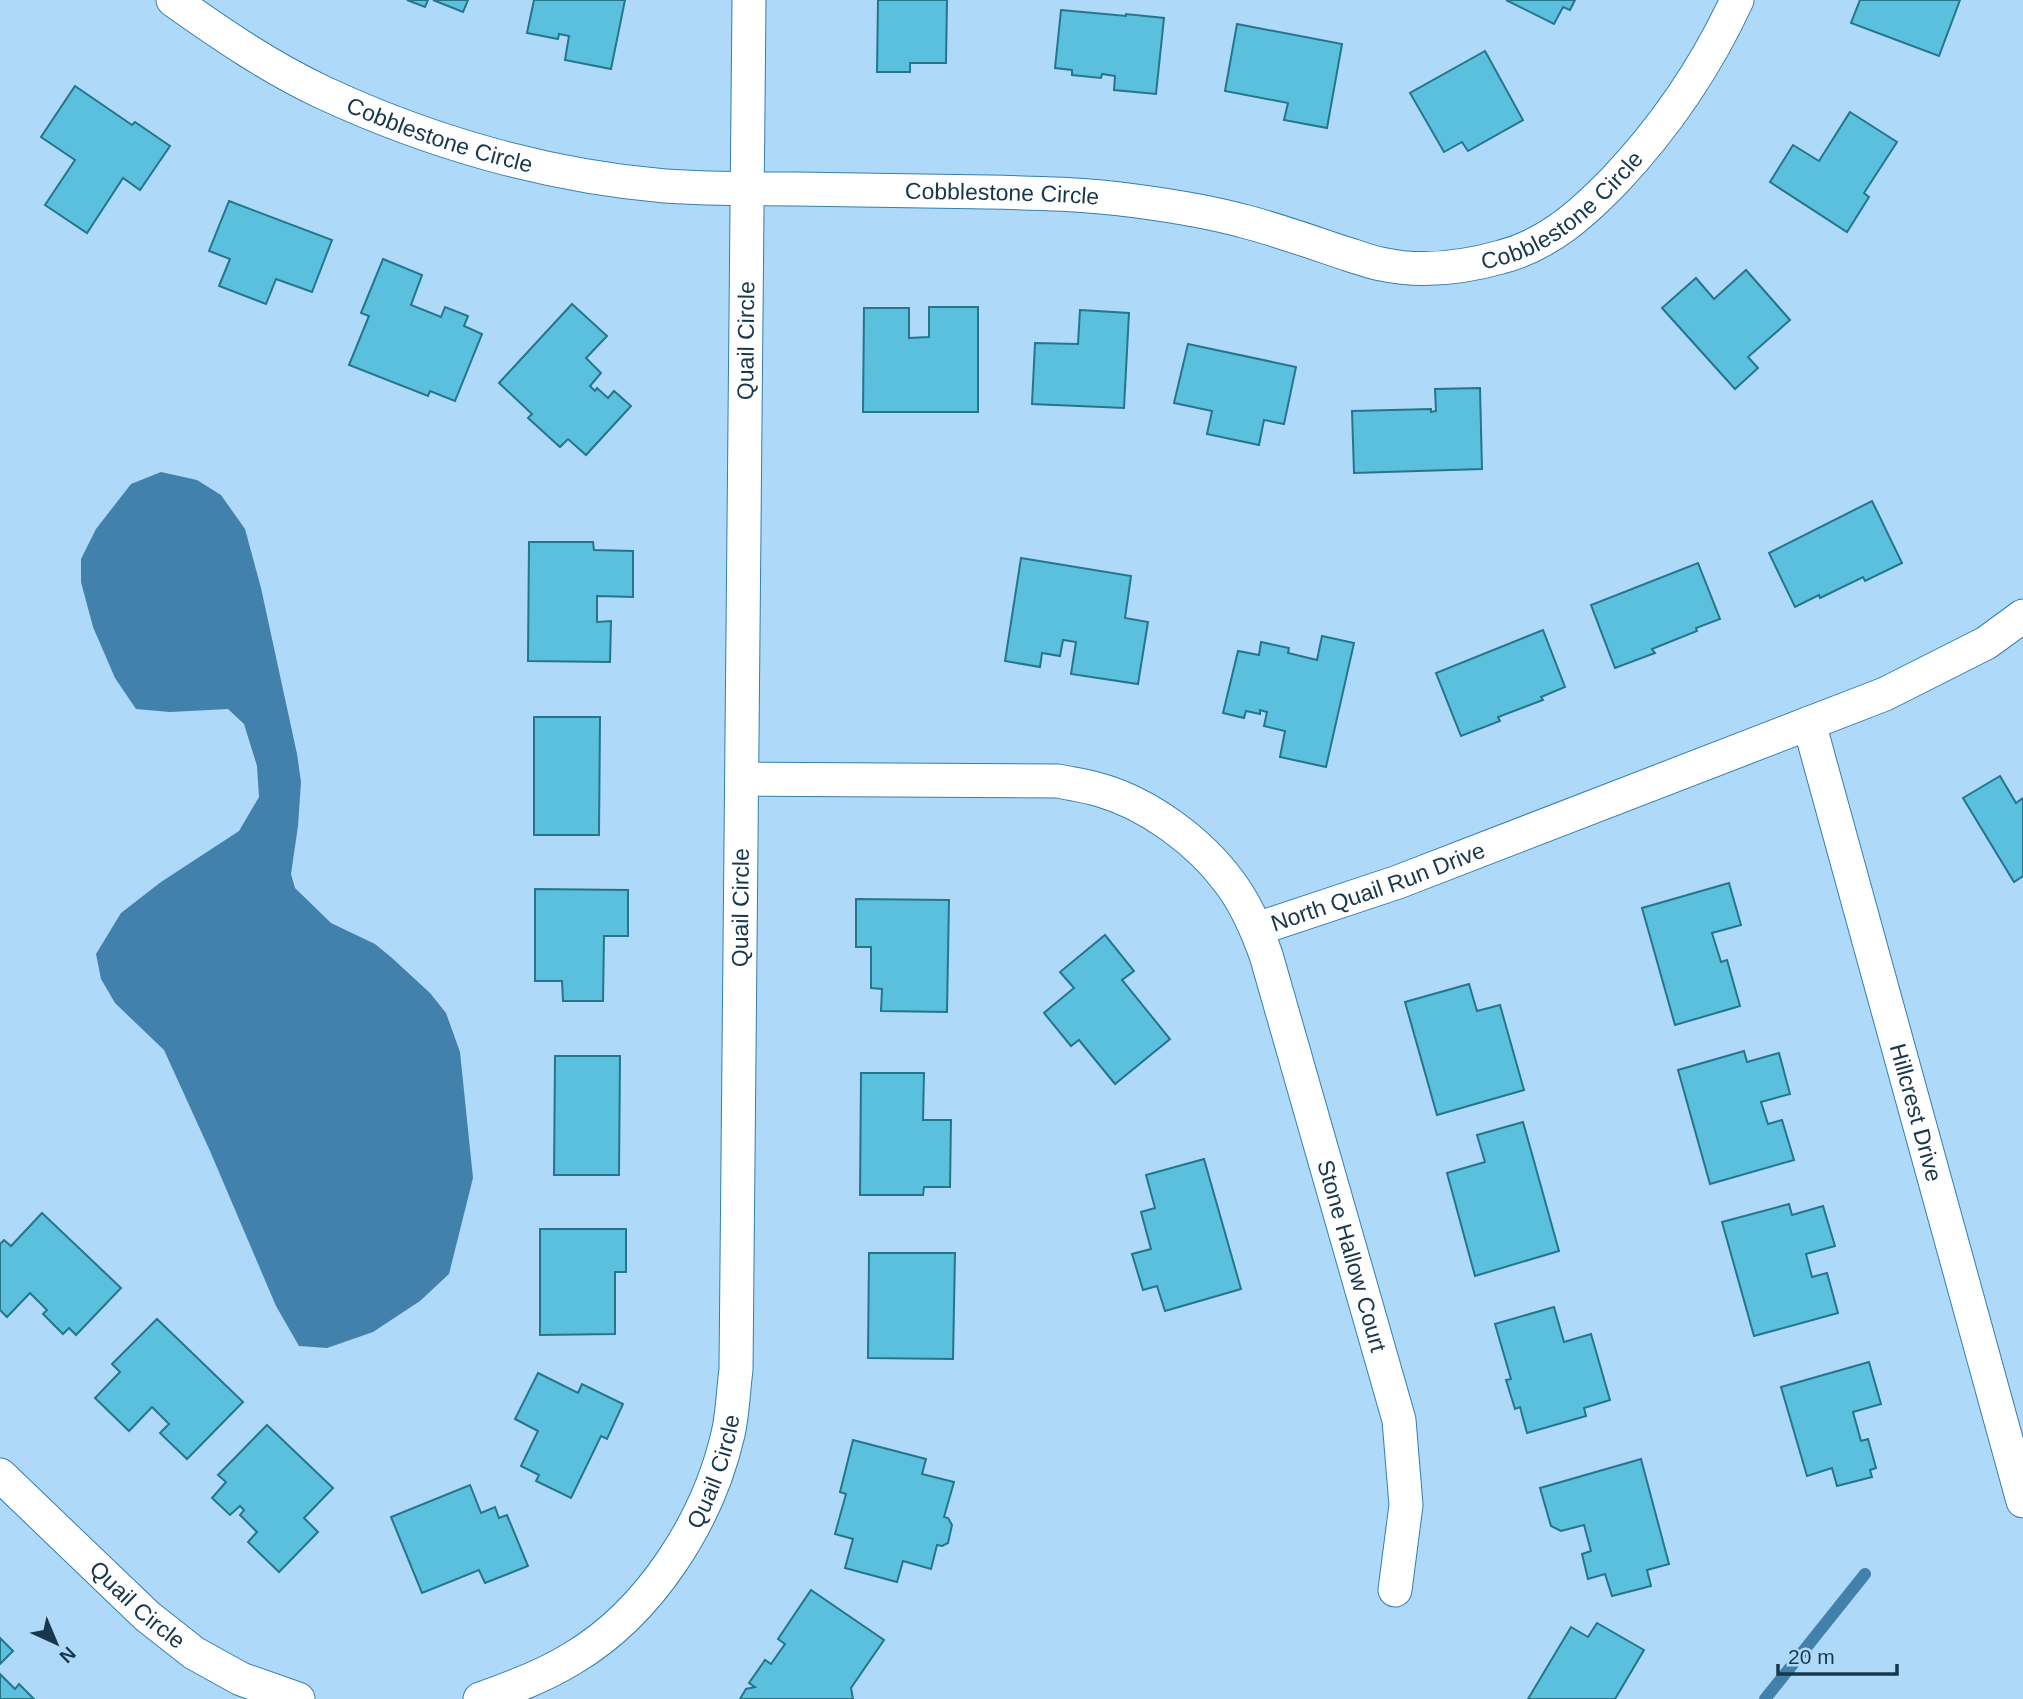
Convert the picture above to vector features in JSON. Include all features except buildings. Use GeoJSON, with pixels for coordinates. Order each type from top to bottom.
{"type":"FeatureCollection","features":[{"type":"Feature","properties":{"kind":"street","name":"Cobblestone Circle"},"geometry":{"type":"LineString","coordinates":[[173,0],[230,40],[319,91],[414,131],[514,161],[665,186],[1049,194],[1130,200],[1190,209],[1250,223],[1381,264],[1423,269],[1454,267],[1504,257],[1560,231],[1633,161],[1665,122],[1720,37],[1737,0]]}},
{"type":"Feature","properties":{"kind":"street","name":"Quail Circle"},"geometry":{"type":"LineString","coordinates":[[480,1699],[527,1683],[574,1658],[617,1626],[648,1593],[686,1540],[709,1495],[728,1433],[736,1370],[749,0]]}},
{"type":"Feature","properties":{"kind":"street","name":"North Quail Run Drive"},"geometry":{"type":"LineString","coordinates":[[742,779],[1058,781],[1102,791],[1155,814],[1192,841],[1230,883],[1256,929],[1398,882],[1885,694],[1986,643],[2023,616]]}},
{"type":"Feature","properties":{"kind":"street","name":"Hillcrest Drive"},"geometry":{"type":"LineString","coordinates":[[1809,723],[2023,1501]]}},
{"type":"Feature","properties":{"kind":"street","name":"Stone Hallow Court"},"geometry":{"type":"LineString","coordinates":[[1256,929],[1266,955],[1399,1420],[1406,1505],[1395,1590]]}},
{"type":"Feature","properties":{"kind":"street","name":"Quail Circle"},"geometry":{"type":"LineString","coordinates":[[0,1475],[147,1616],[194,1653],[241,1679],[298,1699]]}},
{"type":"Feature","properties":{"kind":"water"},"geometry":{"type":"Polygon","coordinates":[[[161,472],[197,480],[221,495],[245,529],[261,588],[301,782],[291,874],[295,888],[331,923],[375,944],[430,993],[446,1013],[460,1052],[473,1178],[449,1274],[420,1301],[373,1332],[327,1348],[299,1346],[276,1306],[164,1050],[115,1003],[101,979],[96,954],[121,913],[161,882],[239,831],[259,797],[257,766],[244,724],[228,709],[170,712],[136,709],[115,678],[93,627],[81,582],[81,559],[96,529],[131,484],[161,472]]]}},
{"type":"Feature","properties":{"kind":"waterway"},"geometry":{"type":"LineString","coordinates":[[1765,1699],[1865,1574]]}}]}
